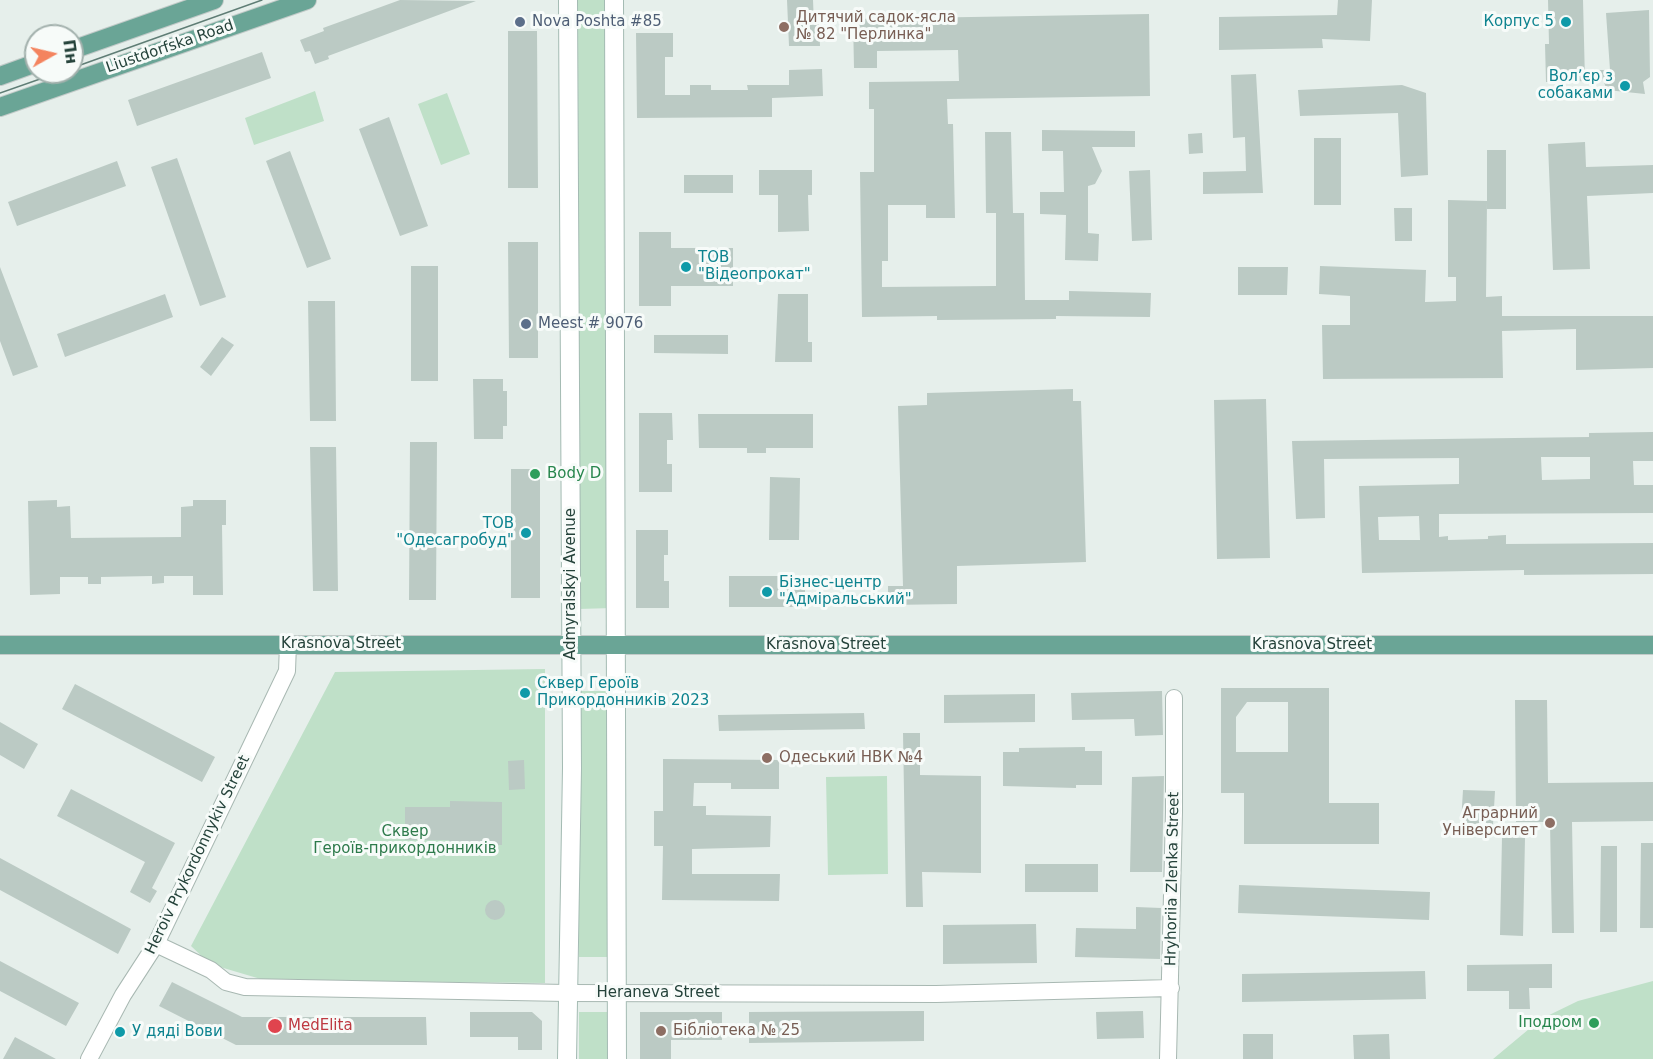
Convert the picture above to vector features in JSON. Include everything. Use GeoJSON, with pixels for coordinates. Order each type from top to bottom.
{"type":"FeatureCollection","features":[{"type":"Feature","properties":{"kind":"main road","name":"Liustdorfska Road"},"geometry":{"type":"LineString","coordinates":[[84,46],[214,0]]}},
{"type":"Feature","properties":{"kind":"main road","name":"Liustdorfska Road"},"geometry":{"type":"LineString","coordinates":[[0,106],[307,0]]}},
{"type":"Feature","properties":{"kind":"main road","name":"Admyralskyi Avenue"},"geometry":{"type":"LineString","coordinates":[[567,1059],[566,993],[572,768],[568,0]]}},
{"type":"Feature","properties":{"kind":"main road"},"geometry":{"type":"LineString","coordinates":[[614,0],[617,1059]]}},
{"type":"Feature","properties":{"kind":"main road"},"geometry":{"type":"LineString","coordinates":[[0,76],[24,67]]}},
{"type":"Feature","properties":{"kind":"main road","name":"Krasnova Street"},"geometry":{"type":"LineString","coordinates":[[0,645],[1653,645]]}},
{"type":"Feature","properties":{"kind":"street","name":"Heroiv Prykordonnykiv Street"},"geometry":{"type":"LineString","coordinates":[[89,1059],[123,995],[156,944],[289,668],[288,644]]}},
{"type":"Feature","properties":{"kind":"street","name":"Hryhoriia Zlenka Street"},"geometry":{"type":"LineString","coordinates":[[1168,1059],[1171,988],[1174,698]]}},
{"type":"Feature","properties":{"kind":"street","name":"Heraneva Street"},"geometry":{"type":"LineString","coordinates":[[156,944],[210,970],[226,982],[245,987],[566,993],[936,994],[1171,988]]}},
{"type":"Feature","properties":{"kind":"green space"},"geometry":{"type":"Polygon","coordinates":[[[578,0],[609,0],[612,608],[579,609],[578,0]]]}},
{"type":"Feature","properties":{"kind":"green space"},"geometry":{"type":"Polygon","coordinates":[[[315,91],[324,121],[254,145],[245,118],[315,91]]]}},
{"type":"Feature","properties":{"kind":"green space"},"geometry":{"type":"Polygon","coordinates":[[[447,93],[470,154],[441,165],[418,104],[447,93]]]}},
{"type":"Feature","properties":{"kind":"green space","name":"Сквер Героїв-прикордонників"},"geometry":{"type":"Polygon","coordinates":[[[545,669],[545,983],[264,980],[210,964],[191,946],[335,672],[545,669]]]}},
{"type":"Feature","properties":{"kind":"green space"},"geometry":{"type":"Polygon","coordinates":[[[579,691],[612,691],[614,957],[579,957],[579,691]]]}},
{"type":"Feature","properties":{"kind":"green space"},"geometry":{"type":"Polygon","coordinates":[[[887,776],[888,874],[828,875],[826,777],[887,776]]]}},
{"type":"Feature","properties":{"kind":"green space","name":"Іподром"},"geometry":{"type":"Polygon","coordinates":[[[1653,981],[1653,1059],[1493,1059],[1541,1019],[1578,1001],[1653,981]]]}},
{"type":"Feature","properties":{"kind":"green space"},"geometry":{"type":"Polygon","coordinates":[[[579,1012],[614,1012],[614,1059],[579,1059],[579,1012]]]}},
{"type":"Feature","properties":{"kind":"building"},"geometry":{"type":"Polygon","coordinates":[[[400,0],[476,1],[328,56],[329,59],[315,64],[310,51],[305,52],[300,40],[324,31],[323,28],[400,0]]]}},
{"type":"Feature","properties":{"kind":"building"},"geometry":{"type":"Polygon","coordinates":[[[787,0],[813,0],[814,24],[819,24],[820,46],[789,46],[787,0]]]}},
{"type":"Feature","properties":{"kind":"building"},"geometry":{"type":"Polygon","coordinates":[[[1338,0],[1372,0],[1370,41],[1322,39],[1323,48],[1219,50],[1219,17],[1337,15],[1338,0]]]}},
{"type":"Feature","properties":{"kind":"building","name":"Корпус 5"},"geometry":{"type":"Polygon","coordinates":[[[1548,0],[1583,0],[1585,81],[1546,82],[1545,44],[1549,44],[1548,0]]]}},
{"type":"Feature","properties":{"kind":"building"},"geometry":{"type":"Polygon","coordinates":[[[1649,10],[1650,77],[1643,82],[1645,94],[1607,90],[1599,70],[1610,70],[1606,13],[1649,10]]]}},
{"type":"Feature","properties":{"kind":"building"},"geometry":{"type":"Polygon","coordinates":[[[1149,14],[1150,96],[947,99],[948,124],[953,124],[955,218],[926,218],[926,205],[888,205],[888,261],[882,261],[882,287],[996,286],[996,213],[986,213],[985,132],[1011,132],[1013,213],[1024,213],[1025,300],[1069,300],[1069,291],[1151,293],[1150,317],[1056,316],[1056,319],[937,320],[937,316],[862,317],[860,172],[874,172],[874,109],[869,109],[869,82],[959,81],[958,50],[877,51],[877,68],[854,68],[853,19],[1149,14]]]}},
{"type":"Feature","properties":{"kind":"building"},"geometry":{"type":"Polygon","coordinates":[[[508,31],[537,31],[538,188],[508,188],[508,31]]]}},
{"type":"Feature","properties":{"kind":"building"},"geometry":{"type":"Polygon","coordinates":[[[636,33],[673,33],[673,57],[665,57],[665,95],[690,95],[690,85],[711,85],[711,90],[748,90],[747,85],[789,85],[789,70],[822,69],[823,96],[772,98],[772,117],[637,118],[636,33]]]}},
{"type":"Feature","properties":{"kind":"building"},"geometry":{"type":"Polygon","coordinates":[[[262,52],[271,78],[137,126],[128,100],[262,52]]]}},
{"type":"Feature","properties":{"kind":"building"},"geometry":{"type":"Polygon","coordinates":[[[1256,74],[1263,193],[1203,194],[1203,172],[1246,171],[1245,137],[1233,138],[1231,75],[1256,74]]]}},
{"type":"Feature","properties":{"kind":"building"},"geometry":{"type":"Polygon","coordinates":[[[1402,85],[1426,93],[1428,175],[1401,177],[1398,113],[1300,116],[1298,90],[1402,85]]]}},
{"type":"Feature","properties":{"kind":"building"},"geometry":{"type":"Polygon","coordinates":[[[389,117],[428,226],[400,236],[359,129],[389,117]]]}},
{"type":"Feature","properties":{"kind":"building"},"geometry":{"type":"Polygon","coordinates":[[[1042,130],[1135,131],[1135,147],[1092,147],[1102,171],[1095,184],[1088,186],[1088,233],[1099,234],[1098,261],[1065,260],[1066,215],[1040,214],[1040,192],[1064,192],[1063,151],[1042,151],[1042,130]]]}},
{"type":"Feature","properties":{"kind":"building"},"geometry":{"type":"Polygon","coordinates":[[[1202,133],[1203,153],[1189,154],[1188,134],[1202,133]]]}},
{"type":"Feature","properties":{"kind":"building"},"geometry":{"type":"Polygon","coordinates":[[[1314,138],[1341,138],[1341,205],[1314,205],[1314,138]]]}},
{"type":"Feature","properties":{"kind":"building"},"geometry":{"type":"Polygon","coordinates":[[[1585,142],[1586,167],[1653,165],[1653,193],[1587,196],[1590,269],[1553,270],[1548,144],[1585,142]]]}},
{"type":"Feature","properties":{"kind":"building"},"geometry":{"type":"Polygon","coordinates":[[[1487,150],[1506,150],[1506,209],[1487,209],[1487,150]]]}},
{"type":"Feature","properties":{"kind":"building"},"geometry":{"type":"Polygon","coordinates":[[[290,151],[331,259],[307,268],[266,161],[290,151]]]}},
{"type":"Feature","properties":{"kind":"building"},"geometry":{"type":"Polygon","coordinates":[[[177,158],[226,297],[200,306],[151,167],[177,158]]]}},
{"type":"Feature","properties":{"kind":"building"},"geometry":{"type":"Polygon","coordinates":[[[117,161],[126,186],[17,226],[8,202],[117,161]]]}},
{"type":"Feature","properties":{"kind":"building"},"geometry":{"type":"Polygon","coordinates":[[[759,170],[812,170],[812,195],[808,195],[809,231],[778,232],[778,195],[759,195],[759,170]]]}},
{"type":"Feature","properties":{"kind":"building"},"geometry":{"type":"Polygon","coordinates":[[[1150,170],[1152,240],[1132,241],[1129,171],[1150,170]]]}},
{"type":"Feature","properties":{"kind":"building"},"geometry":{"type":"Polygon","coordinates":[[[684,175],[733,175],[733,193],[684,193],[684,175]]]}},
{"type":"Feature","properties":{"kind":"building"},"geometry":{"type":"Polygon","coordinates":[[[1448,200],[1487,201],[1486,297],[1502,296],[1502,316],[1653,316],[1653,368],[1576,370],[1576,329],[1502,331],[1503,378],[1323,379],[1322,325],[1350,325],[1350,296],[1319,294],[1320,266],[1426,270],[1425,302],[1456,301],[1456,277],[1448,277],[1448,200]]]}},
{"type":"Feature","properties":{"kind":"building"},"geometry":{"type":"Polygon","coordinates":[[[1394,208],[1412,208],[1412,241],[1395,241],[1394,208]]]}},
{"type":"Feature","properties":{"kind":"building","name":"ТОВ \"Відеопрокат\""},"geometry":{"type":"Polygon","coordinates":[[[639,232],[671,232],[671,248],[733,248],[733,286],[671,286],[671,306],[639,306],[639,232]]]}},
{"type":"Feature","properties":{"kind":"building"},"geometry":{"type":"Polygon","coordinates":[[[508,242],[538,242],[538,358],[509,358],[508,242]]]}},
{"type":"Feature","properties":{"kind":"building"},"geometry":{"type":"Polygon","coordinates":[[[411,266],[438,266],[438,381],[411,381],[411,266]]]}},
{"type":"Feature","properties":{"kind":"building"},"geometry":{"type":"Polygon","coordinates":[[[0,267],[38,367],[13,376],[0,341],[0,267]]]}},
{"type":"Feature","properties":{"kind":"building"},"geometry":{"type":"Polygon","coordinates":[[[1238,267],[1288,267],[1287,295],[1238,295],[1238,267]]]}},
{"type":"Feature","properties":{"kind":"building"},"geometry":{"type":"Polygon","coordinates":[[[165,294],[173,317],[65,357],[57,334],[165,294]]]}},
{"type":"Feature","properties":{"kind":"building"},"geometry":{"type":"Polygon","coordinates":[[[778,294],[808,294],[808,342],[812,342],[812,362],[775,362],[778,294]]]}},
{"type":"Feature","properties":{"kind":"building"},"geometry":{"type":"Polygon","coordinates":[[[308,301],[335,301],[336,421],[310,421],[308,301]]]}},
{"type":"Feature","properties":{"kind":"building"},"geometry":{"type":"Polygon","coordinates":[[[654,335],[728,335],[728,354],[654,353],[654,335]]]}},
{"type":"Feature","properties":{"kind":"building"},"geometry":{"type":"Polygon","coordinates":[[[222,337],[234,345],[211,376],[200,367],[222,337]]]}},
{"type":"Feature","properties":{"kind":"building"},"geometry":{"type":"Polygon","coordinates":[[[473,379],[503,379],[503,391],[507,391],[507,426],[503,426],[503,439],[474,439],[473,379]]]}},
{"type":"Feature","properties":{"kind":"building"},"geometry":{"type":"Polygon","coordinates":[[[1073,389],[1073,401],[1081,401],[1086,562],[957,566],[957,604],[888,605],[888,586],[903,586],[898,406],[927,405],[927,393],[1073,389]]]}},
{"type":"Feature","properties":{"kind":"building"},"geometry":{"type":"Polygon","coordinates":[[[1266,399],[1270,558],[1217,559],[1214,400],[1266,399]]]}},
{"type":"Feature","properties":{"kind":"building"},"geometry":{"type":"Polygon","coordinates":[[[639,413],[672,413],[673,440],[667,440],[667,464],[672,464],[672,492],[639,492],[639,413]]]}},
{"type":"Feature","properties":{"kind":"building"},"geometry":{"type":"Polygon","coordinates":[[[698,414],[813,414],[813,448],[766,448],[766,453],[747,453],[747,448],[699,448],[698,414]]]}},
{"type":"Feature","properties":{"kind":"building"},"geometry":{"type":"Polygon","coordinates":[[[1653,432],[1653,461],[1633,461],[1634,485],[1653,485],[1653,513],[1439,514],[1439,537],[1448,536],[1448,540],[1488,539],[1488,536],[1506,535],[1506,544],[1653,543],[1653,574],[1524,575],[1524,570],[1362,573],[1359,486],[1459,484],[1459,458],[1324,459],[1325,518],[1296,519],[1292,441],[1589,437],[1589,433],[1653,432]],[[1541,457],[1542,480],[1590,479],[1590,457],[1541,457]],[[1419,516],[1378,517],[1379,540],[1420,540],[1419,516]]]}},
{"type":"Feature","properties":{"kind":"building"},"geometry":{"type":"Polygon","coordinates":[[[410,442],[437,442],[436,600],[409,600],[410,442]]]}},
{"type":"Feature","properties":{"kind":"building"},"geometry":{"type":"Polygon","coordinates":[[[310,447],[336,447],[338,591],[313,591],[310,447]]]}},
{"type":"Feature","properties":{"kind":"building","name":"ТОВ \"Одесагробуд\""},"geometry":{"type":"Polygon","coordinates":[[[511,469],[540,469],[540,598],[511,598],[511,469]]]}},
{"type":"Feature","properties":{"kind":"building"},"geometry":{"type":"Polygon","coordinates":[[[770,477],[800,478],[799,540],[769,540],[770,477]]]}},
{"type":"Feature","properties":{"kind":"building"},"geometry":{"type":"Polygon","coordinates":[[[57,500],[57,507],[70,506],[71,538],[181,537],[181,507],[193,506],[193,500],[226,500],[226,525],[222,525],[223,595],[193,595],[193,576],[164,576],[164,583],[152,584],[152,576],[101,577],[101,584],[88,584],[88,577],[60,577],[60,594],[30,595],[28,501],[57,500]]]}},
{"type":"Feature","properties":{"kind":"building"},"geometry":{"type":"Polygon","coordinates":[[[636,530],[668,530],[668,555],[664,555],[664,581],[669,581],[669,608],[636,608],[636,530]]]}},
{"type":"Feature","properties":{"kind":"building","name":"Бізнес-центр \"Адміральський\""},"geometry":{"type":"Polygon","coordinates":[[[729,576],[805,576],[805,607],[729,607],[729,576]]]}},
{"type":"Feature","properties":{"kind":"building"},"geometry":{"type":"Polygon","coordinates":[[[75,684],[215,757],[202,782],[62,709],[75,684]]]}},
{"type":"Feature","properties":{"kind":"building"},"geometry":{"type":"Polygon","coordinates":[[[1221,688],[1329,688],[1329,803],[1379,803],[1379,844],[1244,844],[1244,793],[1221,793],[1221,688]],[[1247,702],[1236,717],[1236,752],[1288,752],[1288,702],[1247,702]]]}},
{"type":"Feature","properties":{"kind":"building"},"geometry":{"type":"Polygon","coordinates":[[[1162,691],[1163,735],[1135,736],[1134,719],[1072,720],[1071,693],[1162,691]]]}},
{"type":"Feature","properties":{"kind":"building"},"geometry":{"type":"Polygon","coordinates":[[[1035,694],[1035,722],[944,723],[944,695],[1035,694]]]}},
{"type":"Feature","properties":{"kind":"building"},"geometry":{"type":"Polygon","coordinates":[[[1515,700],[1547,700],[1548,783],[1653,782],[1653,821],[1572,822],[1574,933],[1552,933],[1550,822],[1516,822],[1515,700]]]}},
{"type":"Feature","properties":{"kind":"building"},"geometry":{"type":"Polygon","coordinates":[[[864,713],[865,729],[719,731],[718,715],[864,713]]]}},
{"type":"Feature","properties":{"kind":"building"},"geometry":{"type":"Polygon","coordinates":[[[0,722],[38,744],[24,769],[0,755],[0,722]]]}},
{"type":"Feature","properties":{"kind":"building"},"geometry":{"type":"Polygon","coordinates":[[[903,733],[920,733],[920,775],[981,776],[981,873],[922,872],[923,907],[906,907],[903,733]]]}},
{"type":"Feature","properties":{"kind":"building"},"geometry":{"type":"Polygon","coordinates":[[[1085,747],[1085,751],[1102,751],[1102,785],[1076,785],[1076,788],[1003,786],[1003,752],[1019,752],[1019,748],[1085,747]]]}},
{"type":"Feature","properties":{"kind":"building"},"geometry":{"type":"Polygon","coordinates":[[[663,759],[779,760],[779,789],[731,789],[731,783],[694,783],[693,806],[706,806],[706,815],[771,816],[770,847],[692,849],[692,874],[780,874],[779,901],[662,900],[663,846],[654,846],[654,811],[663,811],[663,759]]]}},
{"type":"Feature","properties":{"kind":"building"},"geometry":{"type":"Polygon","coordinates":[[[524,760],[525,789],[509,790],[508,761],[524,760]]]}},
{"type":"Feature","properties":{"kind":"building"},"geometry":{"type":"Polygon","coordinates":[[[1164,776],[1162,872],[1130,872],[1132,777],[1164,776]]]}},
{"type":"Feature","properties":{"kind":"building"},"geometry":{"type":"Polygon","coordinates":[[[71,789],[175,843],[152,888],[157,891],[150,903],[130,892],[145,862],[57,816],[71,789]]]}},
{"type":"Feature","properties":{"kind":"building"},"geometry":{"type":"Polygon","coordinates":[[[1463,790],[1495,791],[1493,825],[1461,823],[1463,790]]]}},
{"type":"Feature","properties":{"kind":"building"},"geometry":{"type":"Polygon","coordinates":[[[450,801],[502,802],[502,845],[449,845],[449,840],[405,840],[405,807],[450,807],[450,801]]]}},
{"type":"Feature","properties":{"kind":"building"},"geometry":{"type":"Polygon","coordinates":[[[1502,837],[1525,838],[1523,936],[1500,935],[1502,837]]]}},
{"type":"Feature","properties":{"kind":"building"},"geometry":{"type":"Polygon","coordinates":[[[1641,843],[1653,843],[1653,928],[1640,928],[1641,843]]]}},
{"type":"Feature","properties":{"kind":"building"},"geometry":{"type":"Polygon","coordinates":[[[1601,846],[1617,846],[1617,932],[1600,932],[1601,846]]]}},
{"type":"Feature","properties":{"kind":"building"},"geometry":{"type":"Polygon","coordinates":[[[0,858],[131,929],[118,954],[0,890],[0,858]]]}},
{"type":"Feature","properties":{"kind":"building"},"geometry":{"type":"Polygon","coordinates":[[[1025,864],[1098,864],[1098,892],[1025,892],[1025,864]]]}},
{"type":"Feature","properties":{"kind":"building"},"geometry":{"type":"Polygon","coordinates":[[[1239,885],[1430,892],[1429,920],[1238,913],[1239,885]]]}},
{"type":"Feature","properties":{"kind":"building"},"geometry":{"type":"Polygon","coordinates":[[[495,900],[502,903],[505,910],[502,917],[495,920],[488,917],[485,910],[488,903],[495,900]]]}},
{"type":"Feature","properties":{"kind":"building"},"geometry":{"type":"Polygon","coordinates":[[[1136,907],[1161,908],[1160,959],[1075,957],[1076,928],[1136,929],[1136,907]]]}},
{"type":"Feature","properties":{"kind":"building"},"geometry":{"type":"Polygon","coordinates":[[[1036,924],[1037,963],[943,964],[943,925],[1036,924]]]}},
{"type":"Feature","properties":{"kind":"building"},"geometry":{"type":"Polygon","coordinates":[[[0,961],[79,1003],[66,1026],[0,991],[0,961]]]}},
{"type":"Feature","properties":{"kind":"building"},"geometry":{"type":"Polygon","coordinates":[[[1552,964],[1552,988],[1529,988],[1530,1009],[1509,1009],[1509,991],[1467,991],[1467,965],[1552,964]]]}},
{"type":"Feature","properties":{"kind":"building"},"geometry":{"type":"Polygon","coordinates":[[[1425,971],[1426,999],[1242,1002],[1242,974],[1425,971]]]}},
{"type":"Feature","properties":{"kind":"building"},"geometry":{"type":"Polygon","coordinates":[[[172,982],[242,1017],[426,1017],[427,1045],[236,1045],[159,1006],[172,982]]]}},
{"type":"Feature","properties":{"kind":"building"},"geometry":{"type":"Polygon","coordinates":[[[924,1011],[924,1041],[749,1043],[749,1012],[924,1011]]]}},
{"type":"Feature","properties":{"kind":"building"},"geometry":{"type":"Polygon","coordinates":[[[1143,1011],[1144,1038],[1097,1039],[1096,1012],[1143,1011]]]}},
{"type":"Feature","properties":{"kind":"building"},"geometry":{"type":"Polygon","coordinates":[[[470,1012],[532,1012],[542,1021],[542,1050],[518,1050],[518,1037],[470,1037],[470,1012]]]}},
{"type":"Feature","properties":{"kind":"building"},"geometry":{"type":"Polygon","coordinates":[[[640,1012],[722,1012],[722,1040],[671,1040],[671,1059],[640,1059],[640,1012]]]}},
{"type":"Feature","properties":{"kind":"building"},"geometry":{"type":"Polygon","coordinates":[[[1243,1034],[1273,1034],[1273,1059],[1243,1059],[1243,1034]]]}},
{"type":"Feature","properties":{"kind":"building"},"geometry":{"type":"Polygon","coordinates":[[[1389,1034],[1390,1059],[1354,1059],[1353,1035],[1389,1034]]]}},
{"type":"Feature","properties":{"kind":"building"},"geometry":{"type":"Polygon","coordinates":[[[15,1037],[56,1059],[3,1059],[15,1037]]]}},
{"type":"Feature","properties":{"kind":"tram line"},"geometry":{"type":"LineString","coordinates":[[84,64],[262,0]]}},
{"type":"Feature","properties":{"kind":"tram line"},"geometry":{"type":"LineString","coordinates":[[0,93],[26,84]]}},
{"type":"Feature","properties":{"kind":"place","name":"Nova Poshta #85"},"geometry":{"type":"Point","coordinates":[520,22]}},
{"type":"Feature","properties":{"kind":"place","name":"Корпус 5"},"geometry":{"type":"Point","coordinates":[1566,22]}},
{"type":"Feature","properties":{"kind":"place","name":"Дитячий садок-ясла № 82 \"Перлинка\""},"geometry":{"type":"Point","coordinates":[784,27]}},
{"type":"Feature","properties":{"kind":"place","name":"Волʼєр з собаками"},"geometry":{"type":"Point","coordinates":[1625,86]}},
{"type":"Feature","properties":{"kind":"place","name":"ТОВ \"Відеопрокат\""},"geometry":{"type":"Point","coordinates":[686,267]}},
{"type":"Feature","properties":{"kind":"place","name":"Meest # 9076"},"geometry":{"type":"Point","coordinates":[526,324]}},
{"type":"Feature","properties":{"kind":"place","name":"Body D"},"geometry":{"type":"Point","coordinates":[535,474]}},
{"type":"Feature","properties":{"kind":"place","name":"ТОВ \"Одесагробуд\""},"geometry":{"type":"Point","coordinates":[526,533]}},
{"type":"Feature","properties":{"kind":"place","name":"Бізнес-центр \"Адміральський\""},"geometry":{"type":"Point","coordinates":[767,592]}},
{"type":"Feature","properties":{"kind":"place","name":"Сквер Героїв Прикордонників 2023"},"geometry":{"type":"Point","coordinates":[525,693]}},
{"type":"Feature","properties":{"kind":"place","name":"Одеський НВК №4"},"geometry":{"type":"Point","coordinates":[767,758]}},
{"type":"Feature","properties":{"kind":"place","name":"Аграрний Університет"},"geometry":{"type":"Point","coordinates":[1550,823]}},
{"type":"Feature","properties":{"kind":"place","name":"Іподром"},"geometry":{"type":"Point","coordinates":[1594,1023]}},
{"type":"Feature","properties":{"kind":"place","name":"MedElita"},"geometry":{"type":"Point","coordinates":[275,1026]}},
{"type":"Feature","properties":{"kind":"place","name":"Бібліотека № 25"},"geometry":{"type":"Point","coordinates":[661,1031]}},
{"type":"Feature","properties":{"kind":"place","name":"У дяді Вови"},"geometry":{"type":"Point","coordinates":[120,1032]}}]}
